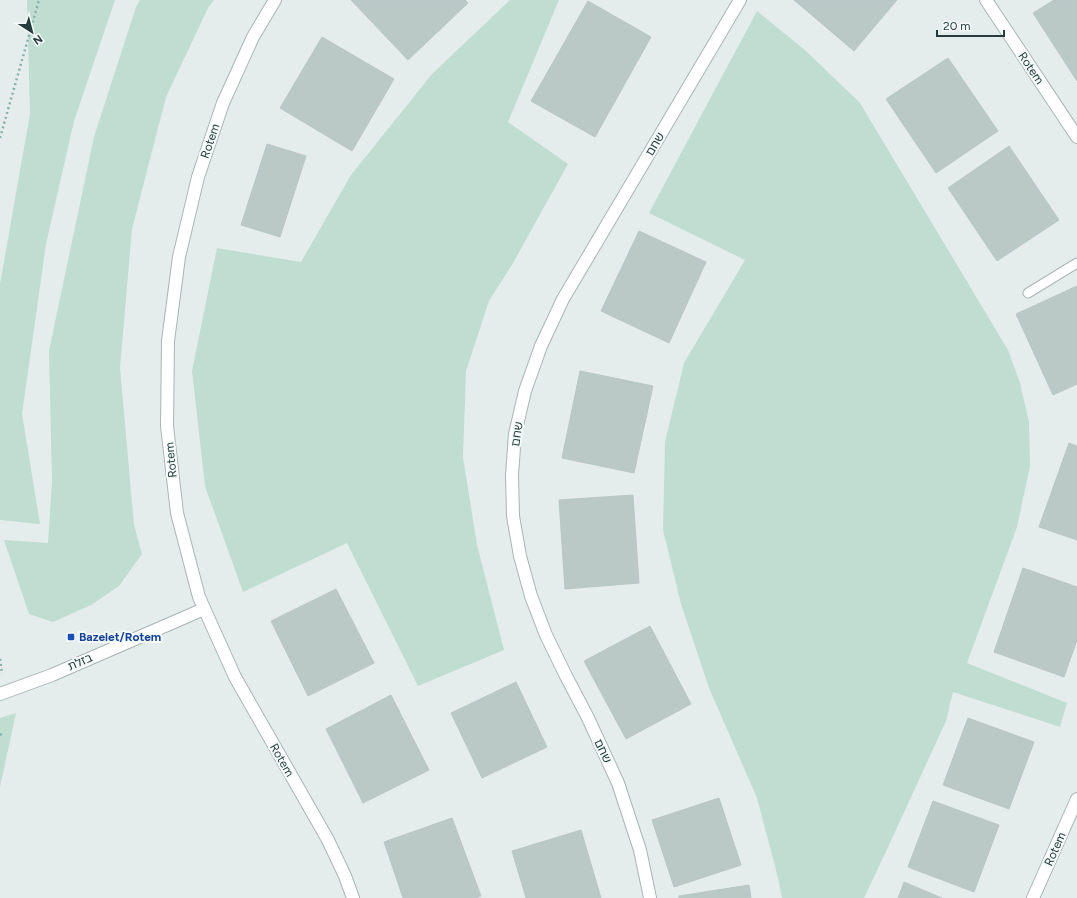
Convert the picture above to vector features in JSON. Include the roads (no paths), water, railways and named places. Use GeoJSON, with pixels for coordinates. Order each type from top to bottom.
{"type":"FeatureCollection","features":[{"type":"Feature","properties":{"kind":"street","name":"Rotem"},"geometry":{"type":"LineString","coordinates":[[275,0],[253,38],[223,104],[198,177],[179,257],[168,341],[167,426],[177,513],[199,597],[234,677],[328,840],[345,876],[353,898]]}},
{"type":"Feature","properties":{"kind":"street","name":"שחם"},"geometry":{"type":"LineString","coordinates":[[650,898],[640,850],[618,783],[588,718],[546,635],[531,596],[520,556],[513,516],[512,475],[516,434],[525,391],[541,346],[564,299],[740,0]]}},
{"type":"Feature","properties":{"kind":"street","name":"Rotem"},"geometry":{"type":"LineString","coordinates":[[986,0],[1077,136]]}},
{"type":"Feature","properties":{"kind":"street","name":"בזלת"},"geometry":{"type":"LineString","coordinates":[[0,694],[52,675],[204,608]]}},
{"type":"Feature","properties":{"kind":"street","name":"Rotem"},"geometry":{"type":"LineString","coordinates":[[1033,898],[1077,799]]}},
{"type":"Feature","properties":{"kind":"lane"},"geometry":{"type":"LineString","coordinates":[[1028,293],[1077,263]]}},
{"type":"Feature","properties":{"kind":"place","name":"Bazelet/Rotem"},"geometry":{"type":"Point","coordinates":[71,637]}}]}
